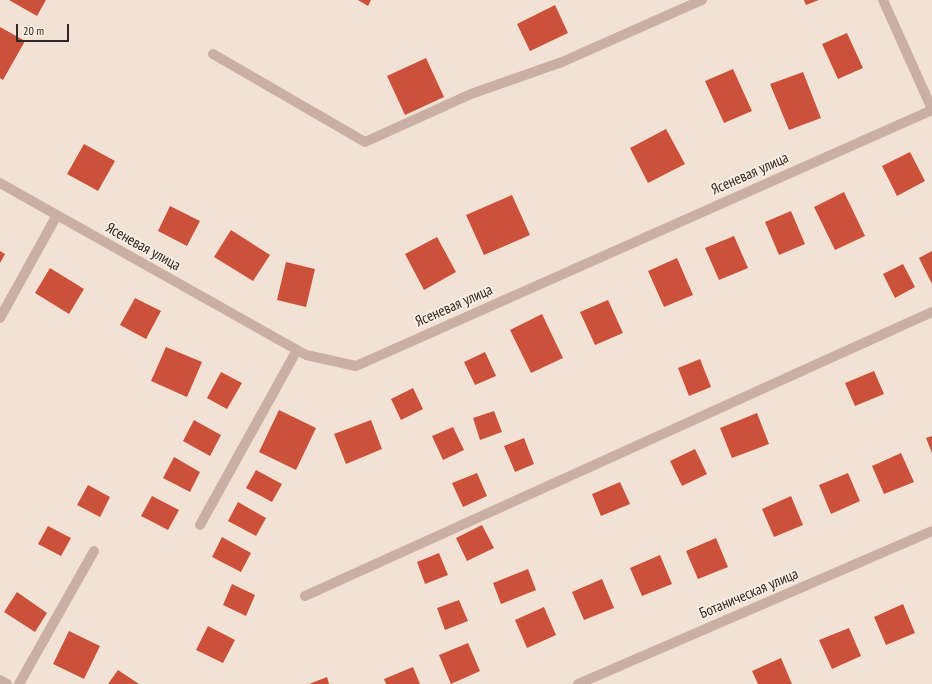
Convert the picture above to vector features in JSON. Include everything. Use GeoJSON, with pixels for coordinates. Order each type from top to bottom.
{"type":"FeatureCollection","features":[{"type":"Feature","properties":{"kind":"street"},"geometry":{"type":"LineString","coordinates":[[213,54],[365,142],[471,94],[562,62],[702,0]]}},
{"type":"Feature","properties":{"kind":"street"},"geometry":{"type":"LineString","coordinates":[[883,0],[932,110]]}},
{"type":"Feature","properties":{"kind":"street","name":"Ясеневая улица"},"geometry":{"type":"LineString","coordinates":[[0,183],[306,355],[356,366],[932,110]]}},
{"type":"Feature","properties":{"kind":"street"},"geometry":{"type":"LineString","coordinates":[[0,318],[57,215]]}},
{"type":"Feature","properties":{"kind":"street"},"geometry":{"type":"LineString","coordinates":[[306,596],[932,312]]}},
{"type":"Feature","properties":{"kind":"street"},"geometry":{"type":"LineString","coordinates":[[200,525],[297,350]]}},
{"type":"Feature","properties":{"kind":"street","name":"Ботаническая улица"},"geometry":{"type":"LineString","coordinates":[[578,684],[932,531]]}},
{"type":"Feature","properties":{"kind":"street"},"geometry":{"type":"LineString","coordinates":[[19,684],[94,551]]}},
{"type":"Feature","properties":{"kind":"street"},"geometry":{"type":"LineString","coordinates":[[0,680],[7,684]]}},
{"type":"Feature","properties":{"kind":"building"},"geometry":{"type":"Polygon","coordinates":[[[9,0],[46,0],[37,16],[9,0]]]}},
{"type":"Feature","properties":{"kind":"building"},"geometry":{"type":"Polygon","coordinates":[[[358,0],[371,0],[368,6],[358,0]]]}},
{"type":"Feature","properties":{"kind":"building"},"geometry":{"type":"Polygon","coordinates":[[[804,0],[819,0],[806,5],[804,0]]]}},
{"type":"Feature","properties":{"kind":"building"},"geometry":{"type":"Polygon","coordinates":[[[555,5],[568,33],[530,51],[517,24],[555,5]]]}},
{"type":"Feature","properties":{"kind":"building"},"geometry":{"type":"Polygon","coordinates":[[[0,27],[25,41],[3,80],[0,78],[0,27]]]}},
{"type":"Feature","properties":{"kind":"building"},"geometry":{"type":"Polygon","coordinates":[[[847,33],[863,68],[838,79],[822,44],[847,33]]]}},
{"type":"Feature","properties":{"kind":"building"},"geometry":{"type":"Polygon","coordinates":[[[426,58],[444,97],[405,115],[387,76],[426,58]]]}},
{"type":"Feature","properties":{"kind":"building"},"geometry":{"type":"Polygon","coordinates":[[[733,69],[752,111],[724,123],[705,81],[733,69]]]}},
{"type":"Feature","properties":{"kind":"building"},"geometry":{"type":"Polygon","coordinates":[[[803,72],[821,118],[789,130],[770,84],[803,72]]]}},
{"type":"Feature","properties":{"kind":"building"},"geometry":{"type":"Polygon","coordinates":[[[666,129],[685,164],[648,183],[630,148],[666,129]]]}},
{"type":"Feature","properties":{"kind":"building"},"geometry":{"type":"Polygon","coordinates":[[[84,144],[115,161],[98,191],[67,174],[84,144]]]}},
{"type":"Feature","properties":{"kind":"building"},"geometry":{"type":"Polygon","coordinates":[[[910,152],[925,181],[897,196],[882,166],[910,152]]]}},
{"type":"Feature","properties":{"kind":"building"},"geometry":{"type":"Polygon","coordinates":[[[844,192],[865,236],[835,250],[814,207],[844,192]]]}},
{"type":"Feature","properties":{"kind":"building"},"geometry":{"type":"Polygon","coordinates":[[[512,195],[530,235],[484,255],[466,215],[512,195]]]}},
{"type":"Feature","properties":{"kind":"building"},"geometry":{"type":"Polygon","coordinates":[[[170,206],[200,221],[187,246],[158,231],[170,206]]]}},
{"type":"Feature","properties":{"kind":"building"},"geometry":{"type":"Polygon","coordinates":[[[791,211],[805,244],[779,255],[765,222],[791,211]]]}},
{"type":"Feature","properties":{"kind":"building"},"geometry":{"type":"Polygon","coordinates":[[[231,230],[270,255],[253,281],[214,257],[231,230]]]}},
{"type":"Feature","properties":{"kind":"building"},"geometry":{"type":"Polygon","coordinates":[[[734,236],[748,268],[719,280],[705,248],[734,236]]]}},
{"type":"Feature","properties":{"kind":"building"},"geometry":{"type":"Polygon","coordinates":[[[437,237],[456,272],[424,290],[405,254],[437,237]]]}},
{"type":"Feature","properties":{"kind":"building"},"geometry":{"type":"Polygon","coordinates":[[[0,251],[5,254],[0,263],[0,251]]]}},
{"type":"Feature","properties":{"kind":"building"},"geometry":{"type":"Polygon","coordinates":[[[932,251],[932,284],[919,258],[932,251]]]}},
{"type":"Feature","properties":{"kind":"building"},"geometry":{"type":"Polygon","coordinates":[[[677,258],[693,295],[664,307],[648,271],[677,258]]]}},
{"type":"Feature","properties":{"kind":"building"},"geometry":{"type":"Polygon","coordinates":[[[286,262],[315,269],[306,307],[277,300],[286,262]]]}},
{"type":"Feature","properties":{"kind":"building"},"geometry":{"type":"Polygon","coordinates":[[[903,264],[915,287],[895,298],[883,274],[903,264]]]}},
{"type":"Feature","properties":{"kind":"building"},"geometry":{"type":"Polygon","coordinates":[[[50,268],[84,289],[69,314],[35,293],[50,268]]]}},
{"type":"Feature","properties":{"kind":"building"},"geometry":{"type":"Polygon","coordinates":[[[135,298],[161,311],[146,339],[120,325],[135,298]]]}},
{"type":"Feature","properties":{"kind":"building"},"geometry":{"type":"Polygon","coordinates":[[[608,300],[623,333],[595,345],[580,312],[608,300]]]}},
{"type":"Feature","properties":{"kind":"building"},"geometry":{"type":"Polygon","coordinates":[[[542,314],[563,358],[531,373],[510,330],[542,314]]]}},
{"type":"Feature","properties":{"kind":"building"},"geometry":{"type":"Polygon","coordinates":[[[166,347],[202,362],[187,397],[151,381],[166,347]]]}},
{"type":"Feature","properties":{"kind":"building"},"geometry":{"type":"Polygon","coordinates":[[[485,352],[496,376],[475,385],[464,362],[485,352]]]}},
{"type":"Feature","properties":{"kind":"building"},"geometry":{"type":"Polygon","coordinates":[[[700,359],[711,387],[689,396],[678,368],[700,359]]]}},
{"type":"Feature","properties":{"kind":"building"},"geometry":{"type":"Polygon","coordinates":[[[874,371],[884,394],[855,406],[845,383],[874,371]]]}},
{"type":"Feature","properties":{"kind":"building"},"geometry":{"type":"Polygon","coordinates":[[[221,372],[242,383],[227,409],[207,398],[221,372]]]}},
{"type":"Feature","properties":{"kind":"building"},"geometry":{"type":"Polygon","coordinates":[[[413,388],[423,409],[401,420],[391,399],[413,388]]]}},
{"type":"Feature","properties":{"kind":"building"},"geometry":{"type":"Polygon","coordinates":[[[279,410],[316,428],[296,470],[259,452],[279,410]]]}},
{"type":"Feature","properties":{"kind":"building"},"geometry":{"type":"Polygon","coordinates":[[[494,411],[502,432],[480,440],[473,418],[494,411]]]}},
{"type":"Feature","properties":{"kind":"building"},"geometry":{"type":"Polygon","coordinates":[[[757,413],[769,444],[732,458],[720,428],[757,413]]]}},
{"type":"Feature","properties":{"kind":"building"},"geometry":{"type":"Polygon","coordinates":[[[194,420],[221,435],[210,456],[183,441],[194,420]]]}},
{"type":"Feature","properties":{"kind":"building"},"geometry":{"type":"Polygon","coordinates":[[[371,420],[382,449],[346,464],[334,434],[371,420]]]}},
{"type":"Feature","properties":{"kind":"building"},"geometry":{"type":"Polygon","coordinates":[[[453,427],[464,450],[443,460],[432,436],[453,427]]]}},
{"type":"Feature","properties":{"kind":"building"},"geometry":{"type":"Polygon","coordinates":[[[932,436],[932,453],[926,438],[932,436]]]}},
{"type":"Feature","properties":{"kind":"building"},"geometry":{"type":"Polygon","coordinates":[[[524,438],[534,464],[515,472],[504,446],[524,438]]]}},
{"type":"Feature","properties":{"kind":"building"},"geometry":{"type":"Polygon","coordinates":[[[695,449],[707,474],[682,486],[670,461],[695,449]]]}},
{"type":"Feature","properties":{"kind":"building"},"geometry":{"type":"Polygon","coordinates":[[[901,453],[914,482],[884,494],[872,466],[901,453]]]}},
{"type":"Feature","properties":{"kind":"building"},"geometry":{"type":"Polygon","coordinates":[[[174,457],[200,472],[190,492],[163,478],[174,457]]]}},
{"type":"Feature","properties":{"kind":"building"},"geometry":{"type":"Polygon","coordinates":[[[256,470],[282,484],[272,502],[246,488],[256,470]]]}},
{"type":"Feature","properties":{"kind":"building"},"geometry":{"type":"Polygon","coordinates":[[[477,473],[487,496],[463,507],[452,483],[477,473]]]}},
{"type":"Feature","properties":{"kind":"building"},"geometry":{"type":"Polygon","coordinates":[[[848,473],[860,501],[831,514],[819,485],[848,473]]]}},
{"type":"Feature","properties":{"kind":"building"},"geometry":{"type":"Polygon","coordinates":[[[620,482],[630,504],[601,516],[592,494],[620,482]]]}},
{"type":"Feature","properties":{"kind":"building"},"geometry":{"type":"Polygon","coordinates":[[[88,485],[110,497],[100,517],[77,505],[88,485]]]}},
{"type":"Feature","properties":{"kind":"building"},"geometry":{"type":"Polygon","coordinates":[[[152,496],[179,510],[168,530],[141,516],[152,496]]]}},
{"type":"Feature","properties":{"kind":"building"},"geometry":{"type":"Polygon","coordinates":[[[791,496],[803,525],[774,537],[762,509],[791,496]]]}},
{"type":"Feature","properties":{"kind":"building"},"geometry":{"type":"Polygon","coordinates":[[[238,502],[266,518],[256,536],[228,521],[238,502]]]}},
{"type":"Feature","properties":{"kind":"building"},"geometry":{"type":"Polygon","coordinates":[[[482,525],[494,548],[467,561],[456,538],[482,525]]]}},
{"type":"Feature","properties":{"kind":"building"},"geometry":{"type":"Polygon","coordinates":[[[48,526],[71,538],[61,556],[38,544],[48,526]]]}},
{"type":"Feature","properties":{"kind":"building"},"geometry":{"type":"Polygon","coordinates":[[[222,537],[251,553],[241,572],[212,557],[222,537]]]}},
{"type":"Feature","properties":{"kind":"building"},"geometry":{"type":"Polygon","coordinates":[[[716,538],[728,567],[698,579],[686,551],[716,538]]]}},
{"type":"Feature","properties":{"kind":"building"},"geometry":{"type":"Polygon","coordinates":[[[439,553],[448,575],[425,584],[417,562],[439,553]]]}},
{"type":"Feature","properties":{"kind":"building"},"geometry":{"type":"Polygon","coordinates":[[[660,555],[672,584],[642,596],[630,568],[660,555]]]}},
{"type":"Feature","properties":{"kind":"building"},"geometry":{"type":"Polygon","coordinates":[[[528,569],[536,590],[501,604],[493,583],[528,569]]]}},
{"type":"Feature","properties":{"kind":"building"},"geometry":{"type":"Polygon","coordinates":[[[602,579],[614,608],[584,620],[572,592],[602,579]]]}},
{"type":"Feature","properties":{"kind":"building"},"geometry":{"type":"Polygon","coordinates":[[[232,584],[255,595],[246,616],[223,605],[232,584]]]}},
{"type":"Feature","properties":{"kind":"building"},"geometry":{"type":"Polygon","coordinates":[[[17,592],[47,613],[35,632],[4,612],[17,592]]]}},
{"type":"Feature","properties":{"kind":"building"},"geometry":{"type":"Polygon","coordinates":[[[459,600],[468,621],[445,630],[437,608],[459,600]]]}},
{"type":"Feature","properties":{"kind":"building"},"geometry":{"type":"Polygon","coordinates":[[[903,604],[915,633],[886,645],[874,617],[903,604]]]}},
{"type":"Feature","properties":{"kind":"building"},"geometry":{"type":"Polygon","coordinates":[[[544,607],[556,635],[527,648],[515,620],[544,607]]]}},
{"type":"Feature","properties":{"kind":"building"},"geometry":{"type":"Polygon","coordinates":[[[208,626],[235,640],[223,663],[196,650],[208,626]]]}},
{"type":"Feature","properties":{"kind":"building"},"geometry":{"type":"Polygon","coordinates":[[[849,628],[861,656],[832,669],[819,640],[849,628]]]}},
{"type":"Feature","properties":{"kind":"building"},"geometry":{"type":"Polygon","coordinates":[[[69,631],[100,646],[84,679],[53,664],[69,631]]]}},
{"type":"Feature","properties":{"kind":"building"},"geometry":{"type":"Polygon","coordinates":[[[468,643],[480,671],[451,684],[439,655],[468,643]]]}},
{"type":"Feature","properties":{"kind":"building"},"geometry":{"type":"Polygon","coordinates":[[[781,658],[792,684],[758,684],[752,671],[781,658]]]}},
{"type":"Feature","properties":{"kind":"building"},"geometry":{"type":"Polygon","coordinates":[[[413,667],[420,684],[386,684],[384,679],[413,667]]]}},
{"type":"Feature","properties":{"kind":"building"},"geometry":{"type":"Polygon","coordinates":[[[118,670],[139,684],[108,684],[118,670]]]}},
{"type":"Feature","properties":{"kind":"building"},"geometry":{"type":"Polygon","coordinates":[[[327,677],[329,684],[309,684],[327,677]]]}}]}
